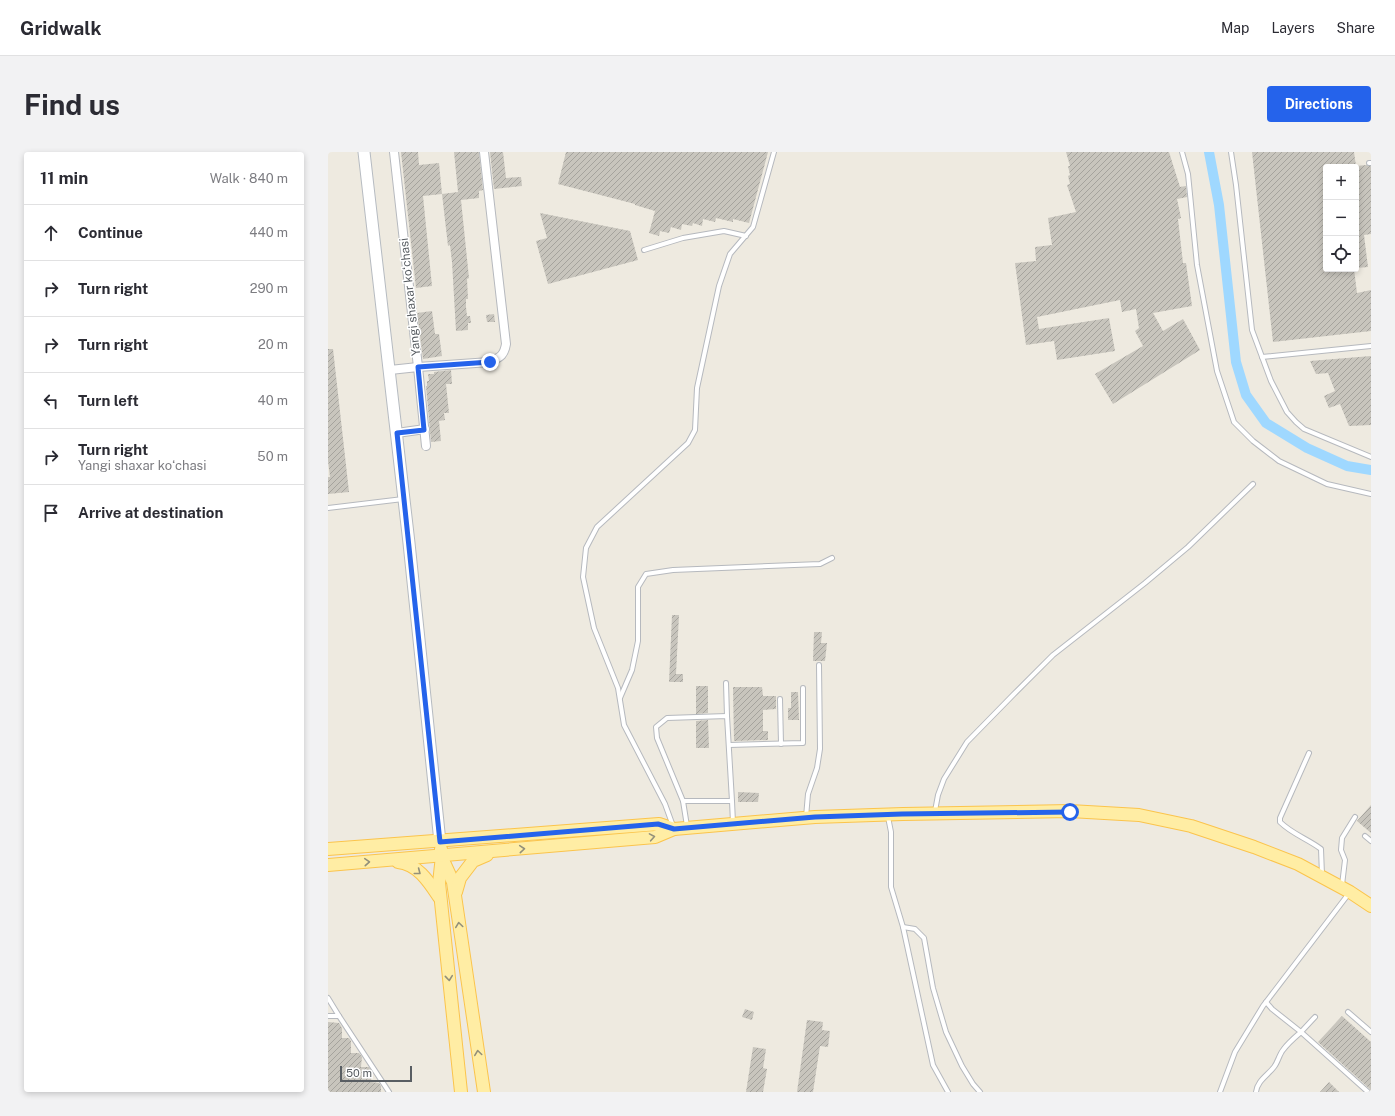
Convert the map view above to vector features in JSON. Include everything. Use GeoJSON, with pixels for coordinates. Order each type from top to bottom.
{"type":"FeatureCollection","features":[{"type":"Feature","properties":{"kind":"main road"},"geometry":{"type":"LineString","coordinates":[[364,152],[397,433],[442,856],[439,883],[461,1092]]}},
{"type":"Feature","properties":{"kind":"main road"},"geometry":{"type":"LineString","coordinates":[[328,865],[655,837],[674,829],[733,823],[888,814],[1070,812],[1139,815],[1191,826],[1247,844],[1298,864],[1346,890],[1371,906]]}},
{"type":"Feature","properties":{"kind":"main road"},"geometry":{"type":"LineString","coordinates":[[328,849],[440,842],[658,824],[674,829]]}},
{"type":"Feature","properties":{"kind":"main road"},"geometry":{"type":"LineString","coordinates":[[455,897],[460,878],[473,862],[496,851]]}},
{"type":"Feature","properties":{"kind":"main road"},"geometry":{"type":"LineString","coordinates":[[442,856],[453,882],[484,1092]]}},
{"type":"Feature","properties":{"kind":"main road"},"geometry":{"type":"LineString","coordinates":[[385,861],[406,863],[427,879],[441,900]]}},
{"type":"Feature","properties":{"kind":"main road"},"geometry":{"type":"LineString","coordinates":[[460,1079],[482,1077]]}},
{"type":"Feature","properties":{"kind":"street","name":"Yangi shaxar koʻchasi"},"geometry":{"type":"LineString","coordinates":[[394,152],[418,367],[490,362],[499,358],[504,352],[506,344],[484,152]]}},
{"type":"Feature","properties":{"kind":"street"},"geometry":{"type":"LineString","coordinates":[[390,370],[418,367],[426,446]]}},
{"type":"Feature","properties":{"kind":"street"},"geometry":{"type":"LineString","coordinates":[[397,433],[424,430]]}},
{"type":"Feature","properties":{"kind":"lane"},"geometry":{"type":"LineString","coordinates":[[674,829],[665,804],[624,725],[618,688],[594,628],[583,577],[586,548],[597,526],[688,443],[695,430],[697,388],[719,286],[730,254],[753,227],[774,152]]}},
{"type":"Feature","properties":{"kind":"lane"},"geometry":{"type":"LineString","coordinates":[[1182,152],[1188,174],[1197,265],[1217,371],[1234,422],[1252,441],[1279,461],[1328,484],[1371,494]]}},
{"type":"Feature","properties":{"kind":"lane"},"geometry":{"type":"LineString","coordinates":[[1231,152],[1238,200],[1252,330],[1271,381],[1287,412],[1304,429],[1371,457]]}},
{"type":"Feature","properties":{"kind":"lane"},"geometry":{"type":"LineString","coordinates":[[644,250],[683,238],[724,231],[746,236]]}},
{"type":"Feature","properties":{"kind":"lane"},"geometry":{"type":"LineString","coordinates":[[1262,357],[1371,346]]}},
{"type":"Feature","properties":{"kind":"lane"},"geometry":{"type":"LineString","coordinates":[[934,813],[938,795],[944,779],[967,742],[998,710],[1053,655],[1145,583],[1188,547],[1253,484]]}},
{"type":"Feature","properties":{"kind":"lane"},"geometry":{"type":"LineString","coordinates":[[328,508],[404,499]]}},
{"type":"Feature","properties":{"kind":"lane"},"geometry":{"type":"LineString","coordinates":[[620,698],[632,670],[638,641],[638,587],[646,574],[673,570],[820,564],[832,558]]}},
{"type":"Feature","properties":{"kind":"lane"},"geometry":{"type":"LineString","coordinates":[[806,818],[808,794],[817,768],[820,749],[819,665]]}},
{"type":"Feature","properties":{"kind":"lane"},"geometry":{"type":"LineString","coordinates":[[726,683],[733,823]]}},
{"type":"Feature","properties":{"kind":"lane"},"geometry":{"type":"LineString","coordinates":[[729,745],[803,743],[802,688]]}},
{"type":"Feature","properties":{"kind":"lane"},"geometry":{"type":"LineString","coordinates":[[780,699],[781,744]]}},
{"type":"Feature","properties":{"kind":"lane"},"geometry":{"type":"LineString","coordinates":[[688,827],[683,801],[657,738],[656,726],[667,718],[727,716]]}},
{"type":"Feature","properties":{"kind":"lane"},"geometry":{"type":"LineString","coordinates":[[1309,753],[1280,818],[1280,822],[1287,829],[1321,849],[1322,877]]}},
{"type":"Feature","properties":{"kind":"lane"},"geometry":{"type":"LineString","coordinates":[[683,801],[732,800]]}},
{"type":"Feature","properties":{"kind":"lane"},"geometry":{"type":"LineString","coordinates":[[888,814],[891,832],[891,887],[903,927],[933,1065],[948,1092]]}},
{"type":"Feature","properties":{"kind":"lane"},"geometry":{"type":"LineString","coordinates":[[1220,1092],[1235,1052],[1266,1002],[1346,890],[1345,860],[1341,850],[1342,838],[1355,817]]}},
{"type":"Feature","properties":{"kind":"lane"},"geometry":{"type":"LineString","coordinates":[[1365,836],[1371,841]]}},
{"type":"Feature","properties":{"kind":"lane"},"geometry":{"type":"LineString","coordinates":[[903,927],[915,929],[924,938],[934,988],[946,1032],[962,1066],[973,1084],[980,1092]]}},
{"type":"Feature","properties":{"kind":"lane"},"geometry":{"type":"LineString","coordinates":[[328,998],[389,1092]]}},
{"type":"Feature","properties":{"kind":"lane"},"geometry":{"type":"LineString","coordinates":[[1266,1002],[1272,1009],[1301,1032],[1368,1092]]}},
{"type":"Feature","properties":{"kind":"lane"},"geometry":{"type":"LineString","coordinates":[[1348,1012],[1371,1032]]}},
{"type":"Feature","properties":{"kind":"lane"},"geometry":{"type":"LineString","coordinates":[[328,1016],[339,1016]]}},
{"type":"Feature","properties":{"kind":"lane"},"geometry":{"type":"LineString","coordinates":[[1256,1092],[1257,1087],[1275,1066],[1282,1051],[1289,1042],[1315,1017]]}},
{"type":"Feature","properties":{"kind":"building"},"geometry":{"type":"Polygon","coordinates":[[[401,152],[418,152],[419,165],[439,163],[442,194],[423,196],[432,286],[416,288],[401,152]]]}},
{"type":"Feature","properties":{"kind":"building"},"geometry":{"type":"Polygon","coordinates":[[[454,152],[479,152],[483,190],[479,191],[479,198],[461,200],[469,278],[467,279],[468,299],[466,299],[466,307],[467,316],[470,316],[471,323],[468,323],[468,330],[456,331],[452,262],[450,245],[448,246],[442,194],[458,192],[454,152]]]}},
{"type":"Feature","properties":{"kind":"building"},"geometry":{"type":"Polygon","coordinates":[[[490,152],[503,152],[506,178],[521,177],[522,186],[494,189],[490,152]]]}},
{"type":"Feature","properties":{"kind":"building"},"geometry":{"type":"Polygon","coordinates":[[[566,152],[768,152],[749,223],[733,219],[733,222],[716,218],[715,222],[703,219],[702,226],[693,223],[692,226],[682,224],[681,230],[671,227],[669,233],[660,231],[659,236],[649,233],[655,211],[635,204],[558,184],[566,152]]]}},
{"type":"Feature","properties":{"kind":"building"},"geometry":{"type":"Polygon","coordinates":[[[1066,152],[1169,152],[1180,187],[1186,186],[1187,197],[1177,199],[1181,218],[1178,219],[1183,263],[1186,263],[1192,306],[1153,313],[1163,331],[1183,319],[1200,350],[1113,404],[1095,374],[1143,346],[1135,331],[1139,328],[1136,309],[1122,312],[1120,300],[1037,317],[1039,329],[1109,318],[1115,351],[1057,360],[1054,341],[1026,345],[1015,263],[1036,261],[1035,247],[1052,245],[1048,218],[1076,212],[1067,185],[1070,184],[1068,166],[1070,166],[1066,152]]]}},
{"type":"Feature","properties":{"kind":"building"},"geometry":{"type":"Polygon","coordinates":[[[1252,152],[1354,152],[1356,164],[1323,164],[1323,272],[1354,272],[1357,293],[1371,290],[1371,331],[1273,342],[1252,152]]]}},
{"type":"Feature","properties":{"kind":"building"},"geometry":{"type":"Polygon","coordinates":[[[1366,165],[1371,166],[1371,234],[1364,235],[1368,267],[1359,268],[1359,166],[1366,165]]]}},
{"type":"Feature","properties":{"kind":"building"},"geometry":{"type":"Polygon","coordinates":[[[540,213],[630,231],[638,260],[548,284],[536,241],[547,238],[540,213]]]}},
{"type":"Feature","properties":{"kind":"building"},"geometry":{"type":"Polygon","coordinates":[[[432,311],[435,334],[439,334],[442,356],[423,359],[417,313],[432,311]]]}},
{"type":"Feature","properties":{"kind":"building"},"geometry":{"type":"Polygon","coordinates":[[[494,314],[495,322],[487,322],[486,315],[494,314]]]}},
{"type":"Feature","properties":{"kind":"building"},"geometry":{"type":"Polygon","coordinates":[[[328,349],[333,349],[349,492],[328,494],[328,477],[330,477],[328,461],[328,349]]]}},
{"type":"Feature","properties":{"kind":"building"},"geometry":{"type":"Polygon","coordinates":[[[1371,356],[1371,425],[1349,426],[1340,404],[1329,408],[1324,396],[1335,391],[1328,373],[1316,374],[1310,361],[1371,356]]]}},
{"type":"Feature","properties":{"kind":"building"},"geometry":{"type":"Polygon","coordinates":[[[451,370],[452,384],[446,384],[449,413],[444,413],[445,420],[439,421],[441,441],[431,442],[426,386],[427,381],[429,381],[428,374],[451,370]]]}},
{"type":"Feature","properties":{"kind":"building"},"geometry":{"type":"Polygon","coordinates":[[[672,615],[679,615],[676,674],[683,674],[683,682],[669,682],[672,615]]]}},
{"type":"Feature","properties":{"kind":"building"},"geometry":{"type":"Polygon","coordinates":[[[814,632],[822,632],[821,643],[827,643],[825,661],[813,661],[814,632]]]}},
{"type":"Feature","properties":{"kind":"building"},"geometry":{"type":"Polygon","coordinates":[[[696,686],[708,686],[708,713],[696,714],[696,686]]]}},
{"type":"Feature","properties":{"kind":"building"},"geometry":{"type":"Polygon","coordinates":[[[733,687],[762,687],[763,696],[776,696],[776,709],[763,710],[763,731],[768,731],[768,740],[734,741],[733,687]]]}},
{"type":"Feature","properties":{"kind":"building"},"geometry":{"type":"Polygon","coordinates":[[[791,692],[798,692],[799,720],[788,720],[788,708],[791,708],[791,692]]]}},
{"type":"Feature","properties":{"kind":"building"},"geometry":{"type":"Polygon","coordinates":[[[708,720],[709,748],[696,748],[696,721],[708,720]]]}},
{"type":"Feature","properties":{"kind":"building"},"geometry":{"type":"Polygon","coordinates":[[[738,792],[759,793],[758,802],[738,802],[738,792]]]}},
{"type":"Feature","properties":{"kind":"building"},"geometry":{"type":"Polygon","coordinates":[[[1371,805],[1371,833],[1357,821],[1371,805]]]}},
{"type":"Feature","properties":{"kind":"building"},"geometry":{"type":"Polygon","coordinates":[[[745,1009],[754,1012],[752,1020],[742,1017],[745,1009]]]}},
{"type":"Feature","properties":{"kind":"building"},"geometry":{"type":"Polygon","coordinates":[[[1342,1016],[1371,1042],[1371,1090],[1318,1042],[1342,1016]]]}},
{"type":"Feature","properties":{"kind":"building"},"geometry":{"type":"Polygon","coordinates":[[[807,1020],[823,1022],[822,1030],[830,1031],[828,1047],[820,1046],[813,1092],[797,1092],[807,1020]]]}},
{"type":"Feature","properties":{"kind":"building"},"geometry":{"type":"Polygon","coordinates":[[[328,1022],[339,1023],[342,1028],[342,1038],[349,1038],[351,1041],[351,1053],[359,1053],[362,1057],[361,1067],[369,1067],[372,1072],[371,1082],[379,1083],[381,1086],[381,1092],[328,1092],[328,1022]]]}},
{"type":"Feature","properties":{"kind":"building"},"geometry":{"type":"Polygon","coordinates":[[[753,1047],[766,1049],[763,1068],[767,1069],[763,1092],[746,1092],[753,1047]]]}},
{"type":"Feature","properties":{"kind":"building"},"geometry":{"type":"Polygon","coordinates":[[[1329,1082],[1339,1092],[1320,1092],[1329,1082]]]}},
{"type":"Feature","properties":{"kind":"waterway"},"geometry":{"type":"LineString","coordinates":[[1209,152],[1219,205],[1236,362],[1246,395],[1266,423],[1307,448],[1347,466],[1371,470]]}},
{"type":"Feature","properties":{"kind":"route"},"geometry":{"type":"LineString","coordinates":[[490,362],[418,367],[424,430],[397,433],[440,842],[658,824],[674,829],[815,817],[902,814],[1070,812]]}}]}
